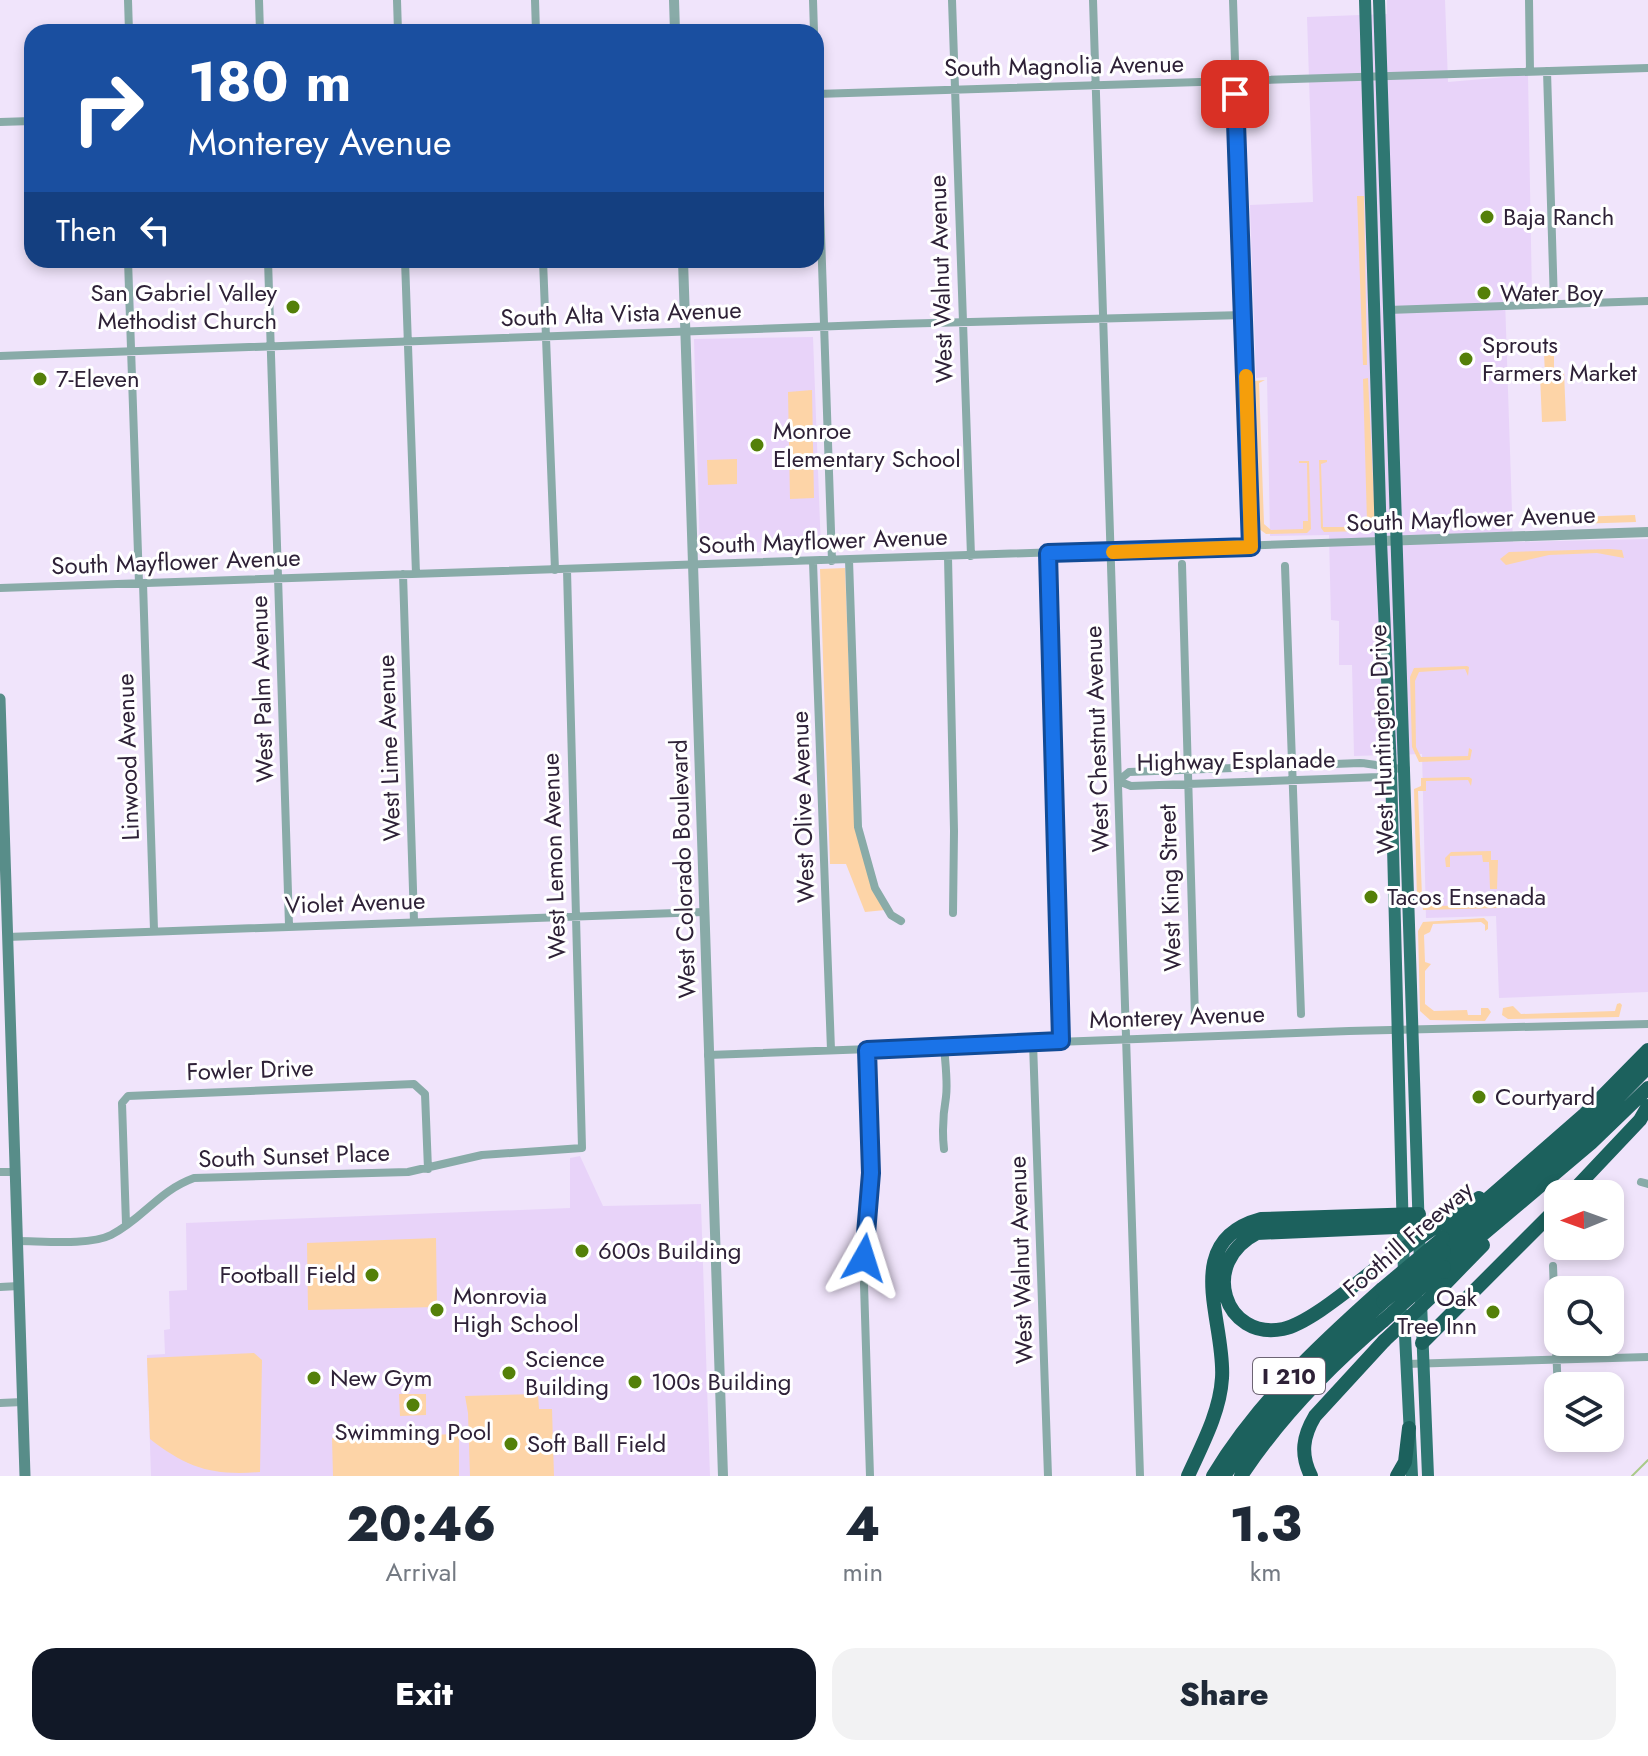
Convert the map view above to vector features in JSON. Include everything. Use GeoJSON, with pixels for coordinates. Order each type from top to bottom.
{"type":"FeatureCollection","features":[{"type":"Feature","properties":{"kind":"highway","name":"Foothill Freeway"},"geometry":{"type":"LineString","coordinates":[[1213,1476],[1252,1419],[1317,1347],[1383,1306],[1444,1254],[1514,1177],[1585,1114],[1648,1050]]}},
{"type":"Feature","properties":{"kind":"highway"},"geometry":{"type":"LineString","coordinates":[[1444,1254],[1592,1124],[1648,1067]]}},
{"type":"Feature","properties":{"kind":"highway"},"geometry":{"type":"LineString","coordinates":[[1444,1254],[1605,1120],[1648,1077]]}},
{"type":"Feature","properties":{"kind":"highway","name":"Foothill Freeway"},"geometry":{"type":"LineString","coordinates":[[1241,1476],[1282,1419],[1383,1306],[1444,1254],[1532,1194],[1648,1088]]}},
{"type":"Feature","properties":{"kind":"highway"},"geometry":{"type":"LineString","coordinates":[[1583,1180],[1640,1120],[1648,1106]]}},
{"type":"Feature","properties":{"kind":"highway"},"geometry":{"type":"LineString","coordinates":[[1403,1220],[1257,1233],[1245,1239],[1231,1253],[1224,1271],[1223,1286],[1230,1307],[1245,1322],[1267,1329],[1284,1329],[1308,1317],[1442,1222],[1514,1177]]}},
{"type":"Feature","properties":{"kind":"highway"},"geometry":{"type":"LineString","coordinates":[[1311,1476],[1304,1452],[1307,1429],[1315,1416],[1384,1341],[1444,1285],[1532,1194]]}},
{"type":"Feature","properties":{"kind":"highway"},"geometry":{"type":"LineString","coordinates":[[1188,1476],[1220,1393],[1222,1362],[1211,1279],[1216,1256],[1225,1241],[1239,1228],[1261,1219],[1419,1220]]}},
{"type":"Feature","properties":{"kind":"highway"},"geometry":{"type":"LineString","coordinates":[[1422,1343],[1544,1221]]}},
{"type":"Feature","properties":{"kind":"highway"},"geometry":{"type":"LineString","coordinates":[[1224,1476],[1251,1436],[1299,1380],[1383,1306]]}},
{"type":"Feature","properties":{"kind":"highway"},"geometry":{"type":"LineString","coordinates":[[1232,1476],[1299,1389],[1383,1306]]}},
{"type":"Feature","properties":{"kind":"highway"},"geometry":{"type":"LineString","coordinates":[[1397,1476],[1405,1462],[1409,1428]]}},
{"type":"Feature","properties":{"kind":"main road","name":"West Huntington Drive"},"geometry":{"type":"LineString","coordinates":[[1365,0],[1391,769],[1406,1364],[1412,1476]]}},
{"type":"Feature","properties":{"kind":"main road","name":"West Huntington Drive"},"geometry":{"type":"LineString","coordinates":[[1379,0],[1428,1476]]}},
{"type":"Feature","properties":{"kind":"main road"},"geometry":{"type":"LineString","coordinates":[[1373,261],[1379,273],[1380,302],[1388,310]]}},
{"type":"Feature","properties":{"kind":"main road"},"geometry":{"type":"LineString","coordinates":[[1376,348],[1383,363],[1384,393],[1391,398]]}},
{"type":"Feature","properties":{"kind":"main road"},"geometry":{"type":"LineString","coordinates":[[0,699],[2,878],[7,937],[4,994],[25,1476]]}},
{"type":"Feature","properties":{"kind":"street"},"geometry":{"type":"LineString","coordinates":[[128,0],[129,24]]}},
{"type":"Feature","properties":{"kind":"street"},"geometry":{"type":"LineString","coordinates":[[259,0],[260,24]]}},
{"type":"Feature","properties":{"kind":"street"},"geometry":{"type":"LineString","coordinates":[[397,0],[398,24]]}},
{"type":"Feature","properties":{"kind":"street"},"geometry":{"type":"LineString","coordinates":[[535,0],[536,24]]}},
{"type":"Feature","properties":{"kind":"street"},"geometry":{"type":"LineString","coordinates":[[674,0],[675,24]]}},
{"type":"Feature","properties":{"kind":"street"},"geometry":{"type":"LineString","coordinates":[[813,0],[814,24]]}},
{"type":"Feature","properties":{"kind":"street","name":"West Walnut Avenue"},"geometry":{"type":"LineString","coordinates":[[952,0],[971,556]]}},
{"type":"Feature","properties":{"kind":"street","name":"West Chestnut Avenue"},"geometry":{"type":"LineString","coordinates":[[1093,0],[1140,1476]]}},
{"type":"Feature","properties":{"kind":"street"},"geometry":{"type":"LineString","coordinates":[[1233,0],[1251,547]]}},
{"type":"Feature","properties":{"kind":"street"},"geometry":{"type":"LineString","coordinates":[[1529,0],[1530,71]]}},
{"type":"Feature","properties":{"kind":"street","name":"South Magnolia Avenue"},"geometry":{"type":"LineString","coordinates":[[824,94],[1648,68]]}},
{"type":"Feature","properties":{"kind":"street"},"geometry":{"type":"LineString","coordinates":[[1547,71],[1554,304]]}},
{"type":"Feature","properties":{"kind":"street"},"geometry":{"type":"LineString","coordinates":[[0,122],[24,121]]}},
{"type":"Feature","properties":{"kind":"street","name":"Linwood Avenue"},"geometry":{"type":"LineString","coordinates":[[128,268],[154,930]]}},
{"type":"Feature","properties":{"kind":"street","name":"West Palm Avenue"},"geometry":{"type":"LineString","coordinates":[[268,268],[289,925]]}},
{"type":"Feature","properties":{"kind":"street"},"geometry":{"type":"LineString","coordinates":[[405,268],[416,574]]}},
{"type":"Feature","properties":{"kind":"street"},"geometry":{"type":"LineString","coordinates":[[543,268],[555,570]]}},
{"type":"Feature","properties":{"kind":"street","name":"West Colorado Boulevard"},"geometry":{"type":"LineString","coordinates":[[683,268],[723,1476]]}},
{"type":"Feature","properties":{"kind":"street"},"geometry":{"type":"LineString","coordinates":[[822,268],[832,561]]}},
{"type":"Feature","properties":{"kind":"street"},"geometry":{"type":"LineString","coordinates":[[1388,310],[1648,301]]}},
{"type":"Feature","properties":{"kind":"street","name":"South Alta Vista Avenue"},"geometry":{"type":"LineString","coordinates":[[0,356],[1244,315]]}},
{"type":"Feature","properties":{"kind":"street","name":"South Mayflower Avenue"},"geometry":{"type":"LineString","coordinates":[[0,588],[1648,532]]}},
{"type":"Feature","properties":{"kind":"street"},"geometry":{"type":"LineString","coordinates":[[1048,553],[1061,1041]]}},
{"type":"Feature","properties":{"kind":"street"},"geometry":{"type":"LineString","coordinates":[[948,557],[953,913]]}},
{"type":"Feature","properties":{"kind":"street"},"geometry":{"type":"LineString","coordinates":[[849,560],[858,827],[875,888],[891,915],[901,921]]}},
{"type":"Feature","properties":{"kind":"street","name":"West Olive Avenue"},"geometry":{"type":"LineString","coordinates":[[813,562],[831,1050]]}},
{"type":"Feature","properties":{"kind":"street","name":"West King Street"},"geometry":{"type":"LineString","coordinates":[[1182,564],[1195,1018]]}},
{"type":"Feature","properties":{"kind":"street"},"geometry":{"type":"LineString","coordinates":[[1285,566],[1301,1014]]}},
{"type":"Feature","properties":{"kind":"street","name":"West Lemon Avenue"},"geometry":{"type":"LineString","coordinates":[[567,570],[584,1140]]}},
{"type":"Feature","properties":{"kind":"street","name":"West Lime Avenue"},"geometry":{"type":"LineString","coordinates":[[403,574],[414,921]]}},
{"type":"Feature","properties":{"kind":"street","name":"Highway Esplanade"},"geometry":{"type":"LineString","coordinates":[[1391,769],[1379,777],[1291,782],[1131,786],[1118,781],[1129,772],[1360,763],[1406,769]]}},
{"type":"Feature","properties":{"kind":"street","name":"Violet Avenue"},"geometry":{"type":"LineString","coordinates":[[7,937],[704,912]]}},
{"type":"Feature","properties":{"kind":"street","name":"Monterey Avenue"},"geometry":{"type":"LineString","coordinates":[[708,1055],[1398,1032],[1413,1029],[1648,1024]]}},
{"type":"Feature","properties":{"kind":"street","name":"West Walnut Avenue"},"geometry":{"type":"LineString","coordinates":[[1033,1043],[1048,1476]]}},
{"type":"Feature","properties":{"kind":"street"},"geometry":{"type":"LineString","coordinates":[[944,1045],[944,1149]]}},
{"type":"Feature","properties":{"kind":"street"},"geometry":{"type":"LineString","coordinates":[[867,1050],[871,1173],[864,1284],[870,1476]]}},
{"type":"Feature","properties":{"kind":"street","name":"Fowler Drive"},"geometry":{"type":"LineString","coordinates":[[126,1224],[122,1103],[128,1096],[414,1084],[425,1094],[428,1169]]}},
{"type":"Feature","properties":{"kind":"street","name":"South Sunset Place"},"geometry":{"type":"LineString","coordinates":[[17,1241],[94,1240],[110,1235],[174,1185],[194,1178],[408,1172],[482,1155],[577,1150],[582,1148],[584,1140]]}},
{"type":"Feature","properties":{"kind":"street"},"geometry":{"type":"LineString","coordinates":[[0,1172],[14,1172]]}},
{"type":"Feature","properties":{"kind":"street"},"geometry":{"type":"LineString","coordinates":[[1553,1266],[1557,1372]]}},
{"type":"Feature","properties":{"kind":"street"},"geometry":{"type":"LineString","coordinates":[[0,1287],[19,1286]]}},
{"type":"Feature","properties":{"kind":"street"},"geometry":{"type":"LineString","coordinates":[[1406,1364],[1648,1357]]}},
{"type":"Feature","properties":{"kind":"street"},"geometry":{"type":"LineString","coordinates":[[0,1403],[23,1402]]}},
{"type":"Feature","properties":{"kind":"shaded area"},"geometry":{"type":"Polygon","coordinates":[[[1387,0],[1445,0],[1448,82],[1528,75],[1532,298],[1505,299],[1513,542],[1648,539],[1648,992],[1499,998],[1496,916],[1426,918],[1422,754],[1354,756],[1352,665],[1339,665],[1339,621],[1331,620],[1329,535],[1270,536],[1267,377],[1256,378],[1250,205],[1313,202],[1307,17],[1387,14],[1387,0]]]}},
{"type":"Feature","properties":{"kind":"shaded area"},"geometry":{"type":"Polygon","coordinates":[[[1357,196],[1364,196],[1367,365],[1363,365],[1357,196]]]}},
{"type":"Feature","properties":{"kind":"shaded area","name":"Monroe Elementary School"},"geometry":{"type":"Polygon","coordinates":[[[813,337],[821,550],[700,554],[694,339],[813,337]]]}},
{"type":"Feature","properties":{"kind":"shaded area"},"geometry":{"type":"Polygon","coordinates":[[[1544,353],[1554,353],[1554,371],[1564,371],[1566,421],[1542,422],[1540,375],[1545,375],[1544,353]]]}},
{"type":"Feature","properties":{"kind":"shaded area"},"geometry":{"type":"Polygon","coordinates":[[[1368,378],[1375,522],[1366,531],[1324,532],[1321,528],[1319,460],[1327,460],[1321,464],[1323,527],[1361,527],[1367,522],[1363,379],[1368,378]]]}},
{"type":"Feature","properties":{"kind":"shaded area"},"geometry":{"type":"Polygon","coordinates":[[[1265,380],[1259,383],[1264,524],[1271,530],[1303,529],[1303,521],[1308,521],[1307,463],[1299,461],[1309,461],[1311,529],[1307,533],[1266,534],[1258,528],[1254,381],[1265,380]]]}},
{"type":"Feature","properties":{"kind":"shaded area"},"geometry":{"type":"Polygon","coordinates":[[[812,390],[814,498],[790,499],[788,392],[812,390]]]}},
{"type":"Feature","properties":{"kind":"shaded area"},"geometry":{"type":"Polygon","coordinates":[[[737,459],[737,484],[708,485],[707,460],[737,459]]]}},
{"type":"Feature","properties":{"kind":"shaded area"},"geometry":{"type":"Polygon","coordinates":[[[1635,515],[1636,522],[1575,524],[1574,517],[1635,515]]]}},
{"type":"Feature","properties":{"kind":"shaded area"},"geometry":{"type":"Polygon","coordinates":[[[1622,550],[1624,558],[1597,553],[1549,555],[1506,565],[1500,559],[1509,552],[1622,550]]]}},
{"type":"Feature","properties":{"kind":"shaded area"},"geometry":{"type":"Polygon","coordinates":[[[845,568],[854,804],[885,910],[865,912],[846,864],[830,864],[820,569],[845,568]]]}},
{"type":"Feature","properties":{"kind":"shaded area"},"geometry":{"type":"Polygon","coordinates":[[[1467,666],[1468,676],[1465,669],[1419,672],[1415,681],[1416,747],[1421,757],[1468,756],[1469,748],[1472,750],[1470,760],[1419,762],[1412,747],[1410,677],[1414,668],[1467,666]]]}},
{"type":"Feature","properties":{"kind":"shaded area"},"geometry":{"type":"Polygon","coordinates":[[[1421,778],[1472,779],[1471,786],[1468,780],[1426,781],[1426,791],[1418,791],[1422,897],[1429,899],[1432,906],[1496,905],[1496,897],[1500,897],[1500,908],[1423,910],[1422,902],[1417,899],[1414,789],[1421,786],[1421,778]]]}},
{"type":"Feature","properties":{"kind":"shaded area"},"geometry":{"type":"Polygon","coordinates":[[[1491,851],[1491,860],[1498,860],[1497,889],[1490,889],[1489,862],[1483,862],[1482,855],[1450,856],[1450,867],[1446,867],[1445,858],[1451,852],[1491,851]]]}},
{"type":"Feature","properties":{"kind":"shaded area"},"geometry":{"type":"Polygon","coordinates":[[[1484,918],[1488,922],[1485,931],[1485,925],[1481,922],[1433,924],[1430,932],[1424,935],[1425,962],[1431,964],[1425,971],[1425,1004],[1434,1011],[1467,1010],[1468,1015],[1481,1015],[1481,1008],[1488,1008],[1491,1012],[1485,1021],[1430,1020],[1420,1011],[1418,931],[1423,922],[1484,918]]]}},
{"type":"Feature","properties":{"kind":"shaded area"},"geometry":{"type":"Polygon","coordinates":[[[1620,1003],[1619,1017],[1508,1019],[1502,1015],[1503,1008],[1513,1006],[1521,1014],[1615,1011],[1620,1003]]]}},
{"type":"Feature","properties":{"kind":"shaded area","name":"Monrovia High School"},"geometry":{"type":"Polygon","coordinates":[[[580,1156],[603,1206],[701,1204],[710,1476],[151,1476],[147,1355],[165,1354],[164,1330],[170,1329],[169,1291],[187,1290],[186,1223],[570,1208],[570,1158],[580,1156]]]}},
{"type":"Feature","properties":{"kind":"shaded area","name":"Football Field"},"geometry":{"type":"Polygon","coordinates":[[[436,1238],[437,1307],[308,1310],[307,1243],[436,1238]]]}},
{"type":"Feature","properties":{"kind":"shaded area"},"geometry":{"type":"Polygon","coordinates":[[[254,1353],[262,1360],[260,1472],[228,1473],[201,1468],[176,1457],[150,1439],[147,1358],[254,1353]]]}},
{"type":"Feature","properties":{"kind":"shaded area","name":"Swimming Pool"},"geometry":{"type":"Polygon","coordinates":[[[399,1394],[426,1394],[426,1415],[400,1416],[399,1394]]]}},
{"type":"Feature","properties":{"kind":"shaded area","name":"Soft Ball Field"},"geometry":{"type":"Polygon","coordinates":[[[538,1394],[539,1409],[552,1409],[554,1476],[470,1476],[465,1396],[538,1394]]]}},
{"type":"Feature","properties":{"kind":"shaded area"},"geometry":{"type":"Polygon","coordinates":[[[459,1434],[459,1476],[333,1476],[332,1438],[459,1434]]]}},
{"type":"Feature","properties":{"kind":"waterway"},"geometry":{"type":"LineString","coordinates":[[1632,1476],[1648,1460]]}},
{"type":"Feature","properties":{"kind":"slow traffic"},"geometry":{"type":"LineString","coordinates":[[1113,552],[1251,547],[1246,376]]}},
{"type":"Feature","properties":{"kind":"place","name":"Baja Ranch"},"geometry":{"type":"Point","coordinates":[1487,217]}},
{"type":"Feature","properties":{"kind":"place","name":"Water Boy"},"geometry":{"type":"Point","coordinates":[1484,293]}},
{"type":"Feature","properties":{"kind":"place","name":"San Gabriel Valley Methodist Church"},"geometry":{"type":"Point","coordinates":[293,307]}},
{"type":"Feature","properties":{"kind":"place","name":"Sprouts Farmers Market"},"geometry":{"type":"Point","coordinates":[1466,359]}},
{"type":"Feature","properties":{"kind":"place","name":"7-Eleven"},"geometry":{"type":"Point","coordinates":[40,379]}},
{"type":"Feature","properties":{"kind":"place","name":"Monroe Elementary School"},"geometry":{"type":"Point","coordinates":[757,445]}},
{"type":"Feature","properties":{"kind":"place","name":"Tacos Ensenada"},"geometry":{"type":"Point","coordinates":[1371,897]}},
{"type":"Feature","properties":{"kind":"place","name":"Courtyard"},"geometry":{"type":"Point","coordinates":[1479,1097]}},
{"type":"Feature","properties":{"kind":"place","name":"600s Building"},"geometry":{"type":"Point","coordinates":[582,1251]}},
{"type":"Feature","properties":{"kind":"place","name":"Football Field"},"geometry":{"type":"Point","coordinates":[372,1275]}},
{"type":"Feature","properties":{"kind":"place","name":"Monrovia High School"},"geometry":{"type":"Point","coordinates":[437,1310]}},
{"type":"Feature","properties":{"kind":"place","name":"Oak Tree Inn"},"geometry":{"type":"Point","coordinates":[1493,1312]}},
{"type":"Feature","properties":{"kind":"place","name":"Science Building"},"geometry":{"type":"Point","coordinates":[509,1373]}},
{"type":"Feature","properties":{"kind":"place","name":"New Gym"},"geometry":{"type":"Point","coordinates":[314,1378]}},
{"type":"Feature","properties":{"kind":"place","name":"100s Building"},"geometry":{"type":"Point","coordinates":[635,1382]}},
{"type":"Feature","properties":{"kind":"place","name":"Swimming Pool"},"geometry":{"type":"Point","coordinates":[413,1405]}},
{"type":"Feature","properties":{"kind":"place","name":"Soft Ball Field"},"geometry":{"type":"Point","coordinates":[511,1444]}},
{"type":"Feature","properties":{"kind":"route"},"geometry":{"type":"LineString","coordinates":[[864,1258],[871,1173],[867,1050],[1061,1041],[1048,553],[1251,547],[1235,94]]}}]}
